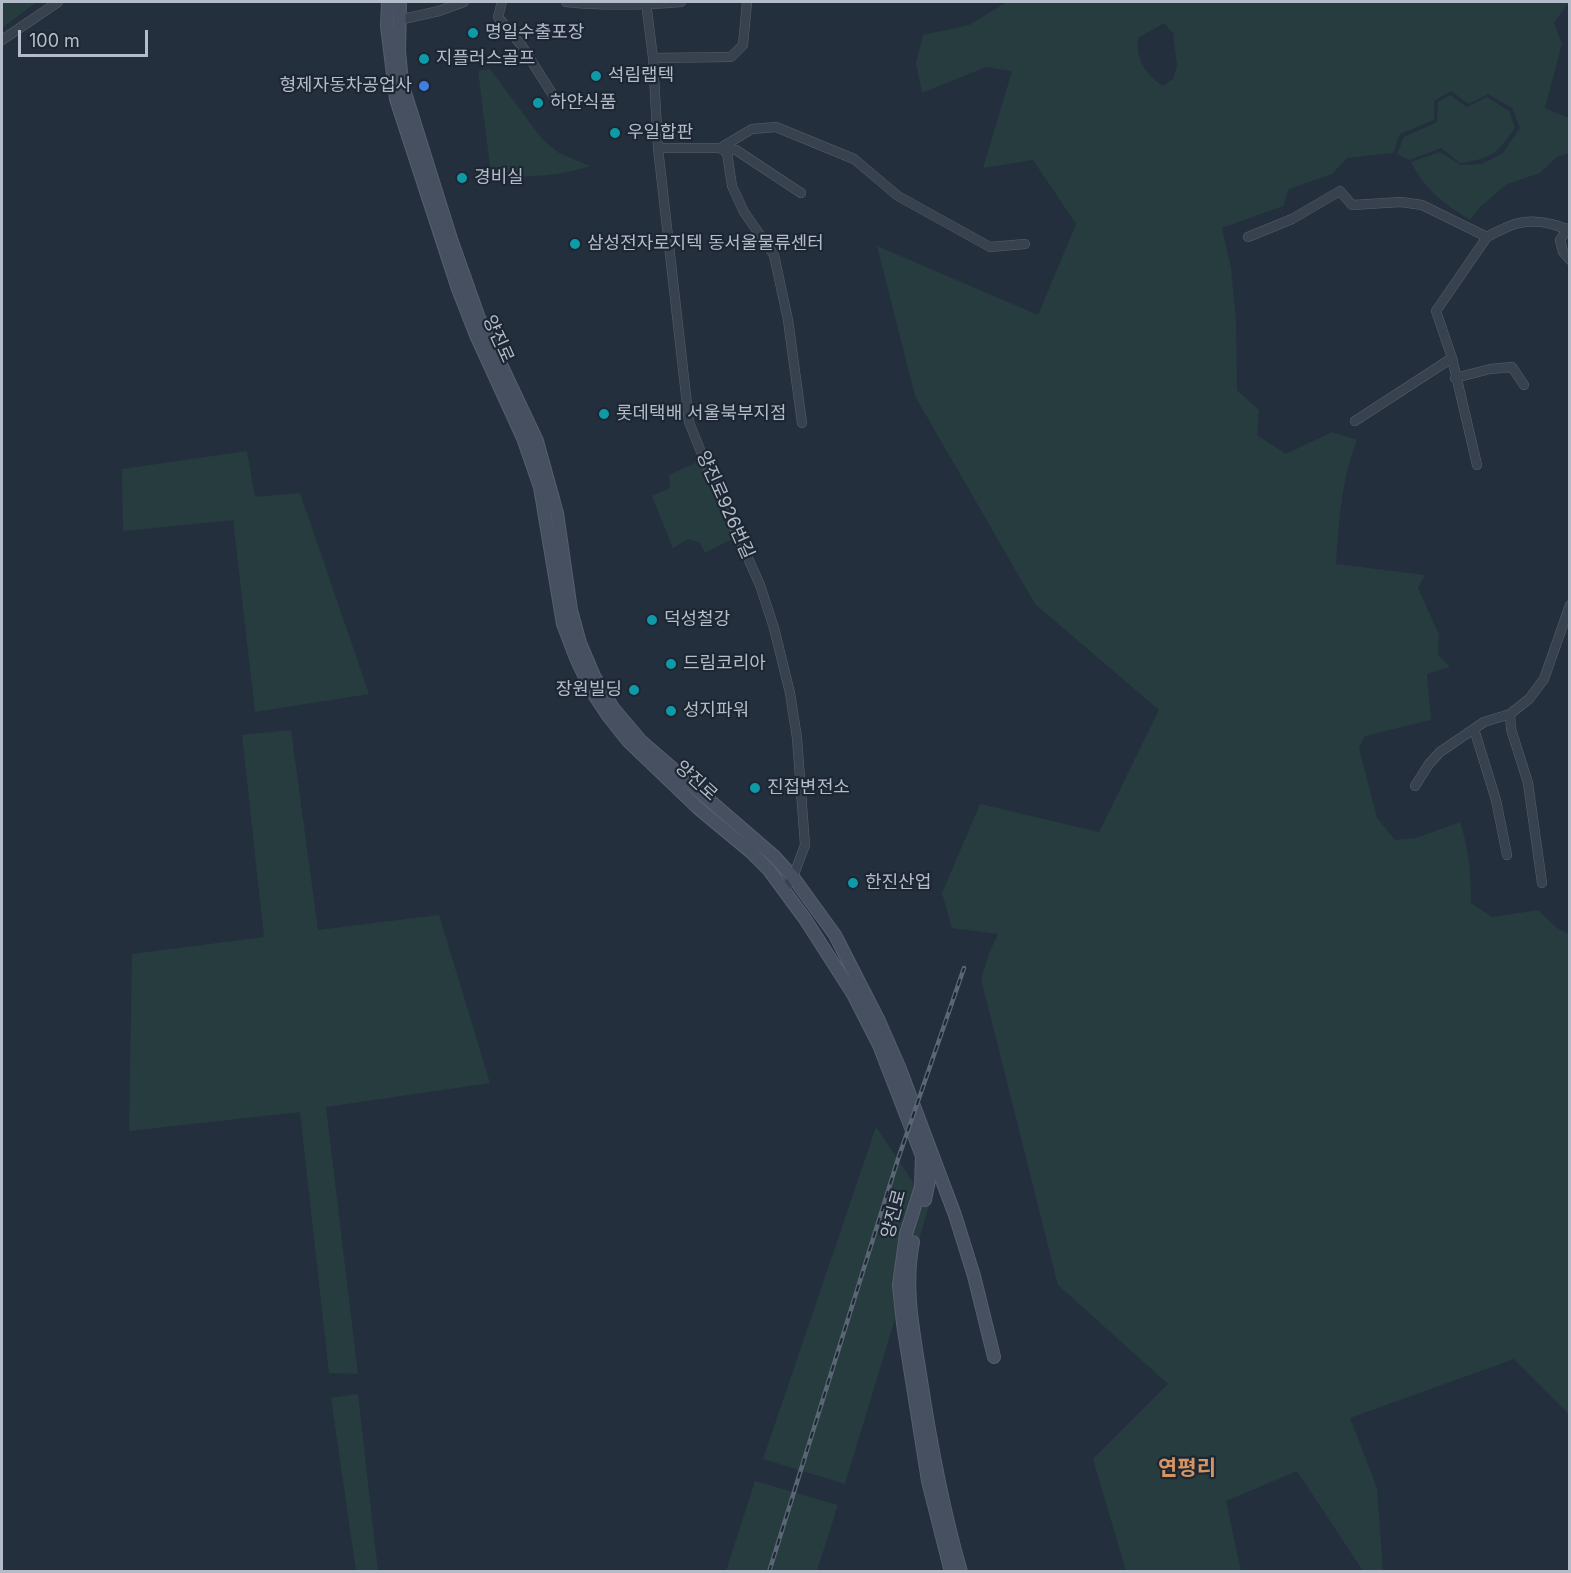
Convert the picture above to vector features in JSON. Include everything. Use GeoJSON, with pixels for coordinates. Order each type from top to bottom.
{"type":"FeatureCollection","features":[{"type":"Feature","properties":{"kind":"main road","name":"양진로"},"geometry":{"type":"LineString","coordinates":[[388,2],[387,26],[396,99],[458,289],[476,335],[523,438],[540,486],[563,624],[576,658],[591,690],[628,741],[698,808],[769,870],[825,946],[879,1045],[922,1156],[921,1186],[906,1234],[899,1285],[928,1481],[951,1572]]}},
{"type":"Feature","properties":{"kind":"main road","name":"양진로"},"geometry":{"type":"LineString","coordinates":[[400,2],[399,51],[402,83],[451,239],[479,318],[537,441],[557,513],[571,610],[580,644],[594,676],[613,708],[641,741],[774,856],[793,877],[835,935],[879,1020],[934,1159],[974,1276],[994,1357]]}},
{"type":"Feature","properties":{"kind":"main road","name":"양진로"},"geometry":{"type":"LineString","coordinates":[[934,1159],[915,1231],[908,1282],[937,1478],[961,1572]]}},
{"type":"Feature","properties":{"kind":"street"},"geometry":{"type":"LineString","coordinates":[[2,40],[58,2]]}},
{"type":"Feature","properties":{"kind":"street"},"geometry":{"type":"LineString","coordinates":[[399,20],[439,11],[464,2]]}},
{"type":"Feature","properties":{"kind":"street"},"geometry":{"type":"LineString","coordinates":[[502,2],[498,17],[522,46],[556,100]]}},
{"type":"Feature","properties":{"kind":"street"},"geometry":{"type":"LineString","coordinates":[[566,2],[590,4],[681,2]]}},
{"type":"Feature","properties":{"kind":"street"},"geometry":{"type":"LineString","coordinates":[[653,58],[732,57],[743,45],[747,2]]}},
{"type":"Feature","properties":{"kind":"street","name":"양진로926번길"},"geometry":{"type":"LineString","coordinates":[[646,3],[653,58],[658,148],[689,422],[760,585],[774,628],[790,693],[797,738],[805,845],[793,877],[784,890]]}},
{"type":"Feature","properties":{"kind":"street"},"geometry":{"type":"LineString","coordinates":[[720,148],[752,129],[776,127],[854,159],[898,196],[990,247],[1025,244]]}},
{"type":"Feature","properties":{"kind":"street"},"geometry":{"type":"LineString","coordinates":[[658,148],[736,150],[801,193]]}},
{"type":"Feature","properties":{"kind":"street"},"geometry":{"type":"LineString","coordinates":[[720,148],[727,153],[732,186],[744,212],[774,255],[788,320],[802,423]]}},
{"type":"Feature","properties":{"kind":"street"},"geometry":{"type":"LineString","coordinates":[[1248,237],[1293,219],[1340,191],[1352,205],[1401,202],[1422,204],[1487,237]]}},
{"type":"Feature","properties":{"kind":"street"},"geometry":{"type":"LineString","coordinates":[[1477,465],[1452,358],[1436,311],[1487,237],[1511,224],[1550,223],[1568,230],[1560,240],[1563,252],[1569,260]]}},
{"type":"Feature","properties":{"kind":"street"},"geometry":{"type":"LineString","coordinates":[[1355,421],[1452,358]]}},
{"type":"Feature","properties":{"kind":"street"},"geometry":{"type":"LineString","coordinates":[[1455,378],[1490,369],[1512,367],[1524,385]]}},
{"type":"Feature","properties":{"kind":"street"},"geometry":{"type":"LineString","coordinates":[[1415,786],[1440,752],[1484,722],[1510,714],[1529,699],[1544,679],[1569,605]]}},
{"type":"Feature","properties":{"kind":"street"},"geometry":{"type":"LineString","coordinates":[[1510,714],[1511,729],[1528,783],[1542,883]]}},
{"type":"Feature","properties":{"kind":"street"},"geometry":{"type":"LineString","coordinates":[[1474,729],[1496,800],[1507,855]]}},
{"type":"Feature","properties":{"kind":"green space"},"geometry":{"type":"Polygon","coordinates":[[[2,2],[37,2],[2,28],[2,2]]]}},
{"type":"Feature","properties":{"kind":"green space"},"geometry":{"type":"Polygon","coordinates":[[[1007,2],[1569,2],[1554,23],[1562,44],[1545,108],[1569,118],[1569,153],[1557,157],[1540,173],[1507,184],[1480,207],[1470,220],[1436,195],[1423,181],[1411,162],[1440,152],[1461,165],[1482,164],[1503,153],[1520,128],[1512,108],[1488,94],[1469,104],[1451,91],[1434,101],[1434,120],[1400,134],[1393,153],[1347,158],[1332,174],[1289,189],[1283,206],[1222,228],[1231,268],[1236,321],[1237,390],[1259,410],[1257,435],[1286,454],[1332,432],[1357,440],[1344,486],[1336,564],[1425,575],[1418,588],[1439,635],[1438,655],[1450,667],[1427,674],[1431,720],[1365,736],[1359,748],[1377,818],[1395,840],[1416,838],[1460,822],[1469,862],[1471,903],[1492,917],[1538,910],[1557,928],[1569,934],[1569,1414],[1514,1359],[1350,1418],[1377,1488],[1383,1571],[1363,1571],[1297,1471],[1226,1501],[1241,1571],[1126,1571],[1093,1459],[1168,1384],[1058,1285],[981,979],[998,934],[952,928],[942,893],[980,804],[1099,832],[1159,710],[1035,604],[915,396],[877,246],[1038,315],[1076,224],[1033,160],[983,168],[1012,71],[986,67],[922,93],[916,63],[923,35],[969,25],[1007,2]],[[1164,23],[1138,38],[1140,60],[1143,66],[1151,77],[1163,86],[1173,79],[1177,66],[1173,33],[1164,23]]]}},
{"type":"Feature","properties":{"kind":"green space"},"geometry":{"type":"Polygon","coordinates":[[[490,69],[542,139],[559,153],[590,166],[543,175],[518,177],[495,175],[490,167],[478,71],[490,69]]]}},
{"type":"Feature","properties":{"kind":"green space"},"geometry":{"type":"Polygon","coordinates":[[[1450,95],[1467,107],[1487,97],[1509,111],[1515,127],[1499,149],[1487,157],[1460,163],[1441,148],[1409,160],[1397,154],[1404,137],[1437,122],[1438,102],[1450,95]]]}},
{"type":"Feature","properties":{"kind":"green space"},"geometry":{"type":"Polygon","coordinates":[[[247,451],[255,497],[300,493],[369,694],[255,712],[233,520],[123,531],[122,469],[247,451]]]}},
{"type":"Feature","properties":{"kind":"green space"},"geometry":{"type":"Polygon","coordinates":[[[700,461],[734,538],[705,553],[700,543],[688,539],[673,548],[652,496],[670,488],[669,475],[700,461]]]}},
{"type":"Feature","properties":{"kind":"green space"},"geometry":{"type":"Polygon","coordinates":[[[291,730],[318,930],[439,915],[490,1083],[326,1107],[358,1374],[329,1373],[300,1112],[129,1131],[132,954],[264,937],[242,735],[291,730]]]}},
{"type":"Feature","properties":{"kind":"green space"},"geometry":{"type":"Polygon","coordinates":[[[876,1127],[929,1206],[845,1484],[763,1459],[876,1127]]]}},
{"type":"Feature","properties":{"kind":"green space"},"geometry":{"type":"Polygon","coordinates":[[[358,1394],[378,1571],[356,1571],[331,1398],[358,1394]]]}},
{"type":"Feature","properties":{"kind":"green space"},"geometry":{"type":"Polygon","coordinates":[[[755,1481],[838,1505],[817,1571],[726,1571],[755,1481]]]}},
{"type":"Feature","properties":{"kind":"railway"},"geometry":{"type":"LineString","coordinates":[[769,1572],[898,1159],[964,968]]}},
{"type":"Feature","properties":{"kind":"place","name":"명일수출포장"},"geometry":{"type":"Point","coordinates":[473,33]}},
{"type":"Feature","properties":{"kind":"place","name":"지플러스골프"},"geometry":{"type":"Point","coordinates":[424,59]}},
{"type":"Feature","properties":{"kind":"place","name":"석림랩텍"},"geometry":{"type":"Point","coordinates":[596,76]}},
{"type":"Feature","properties":{"kind":"place","name":"형제자동차공업사"},"geometry":{"type":"Point","coordinates":[424,86]}},
{"type":"Feature","properties":{"kind":"place","name":"하얀식품"},"geometry":{"type":"Point","coordinates":[538,103]}},
{"type":"Feature","properties":{"kind":"place","name":"우일합판"},"geometry":{"type":"Point","coordinates":[615,133]}},
{"type":"Feature","properties":{"kind":"place","name":"경비실"},"geometry":{"type":"Point","coordinates":[462,178]}},
{"type":"Feature","properties":{"kind":"place","name":"삼성전자로지텍 동서울물류센터"},"geometry":{"type":"Point","coordinates":[575,244]}},
{"type":"Feature","properties":{"kind":"place","name":"롯데택배 서울북부지점"},"geometry":{"type":"Point","coordinates":[604,414]}},
{"type":"Feature","properties":{"kind":"place","name":"덕성철강"},"geometry":{"type":"Point","coordinates":[652,620]}},
{"type":"Feature","properties":{"kind":"place","name":"드림코리아"},"geometry":{"type":"Point","coordinates":[671,664]}},
{"type":"Feature","properties":{"kind":"place","name":"장원빌딩"},"geometry":{"type":"Point","coordinates":[634,690]}},
{"type":"Feature","properties":{"kind":"place","name":"성지파워"},"geometry":{"type":"Point","coordinates":[671,711]}},
{"type":"Feature","properties":{"kind":"place","name":"진접변전소"},"geometry":{"type":"Point","coordinates":[755,788]}},
{"type":"Feature","properties":{"kind":"place","name":"한진산업"},"geometry":{"type":"Point","coordinates":[853,883]}},
{"type":"Feature","properties":{"kind":"district","name":"연평리"},"geometry":{"type":"Point","coordinates":[1187,1469]}}]}
